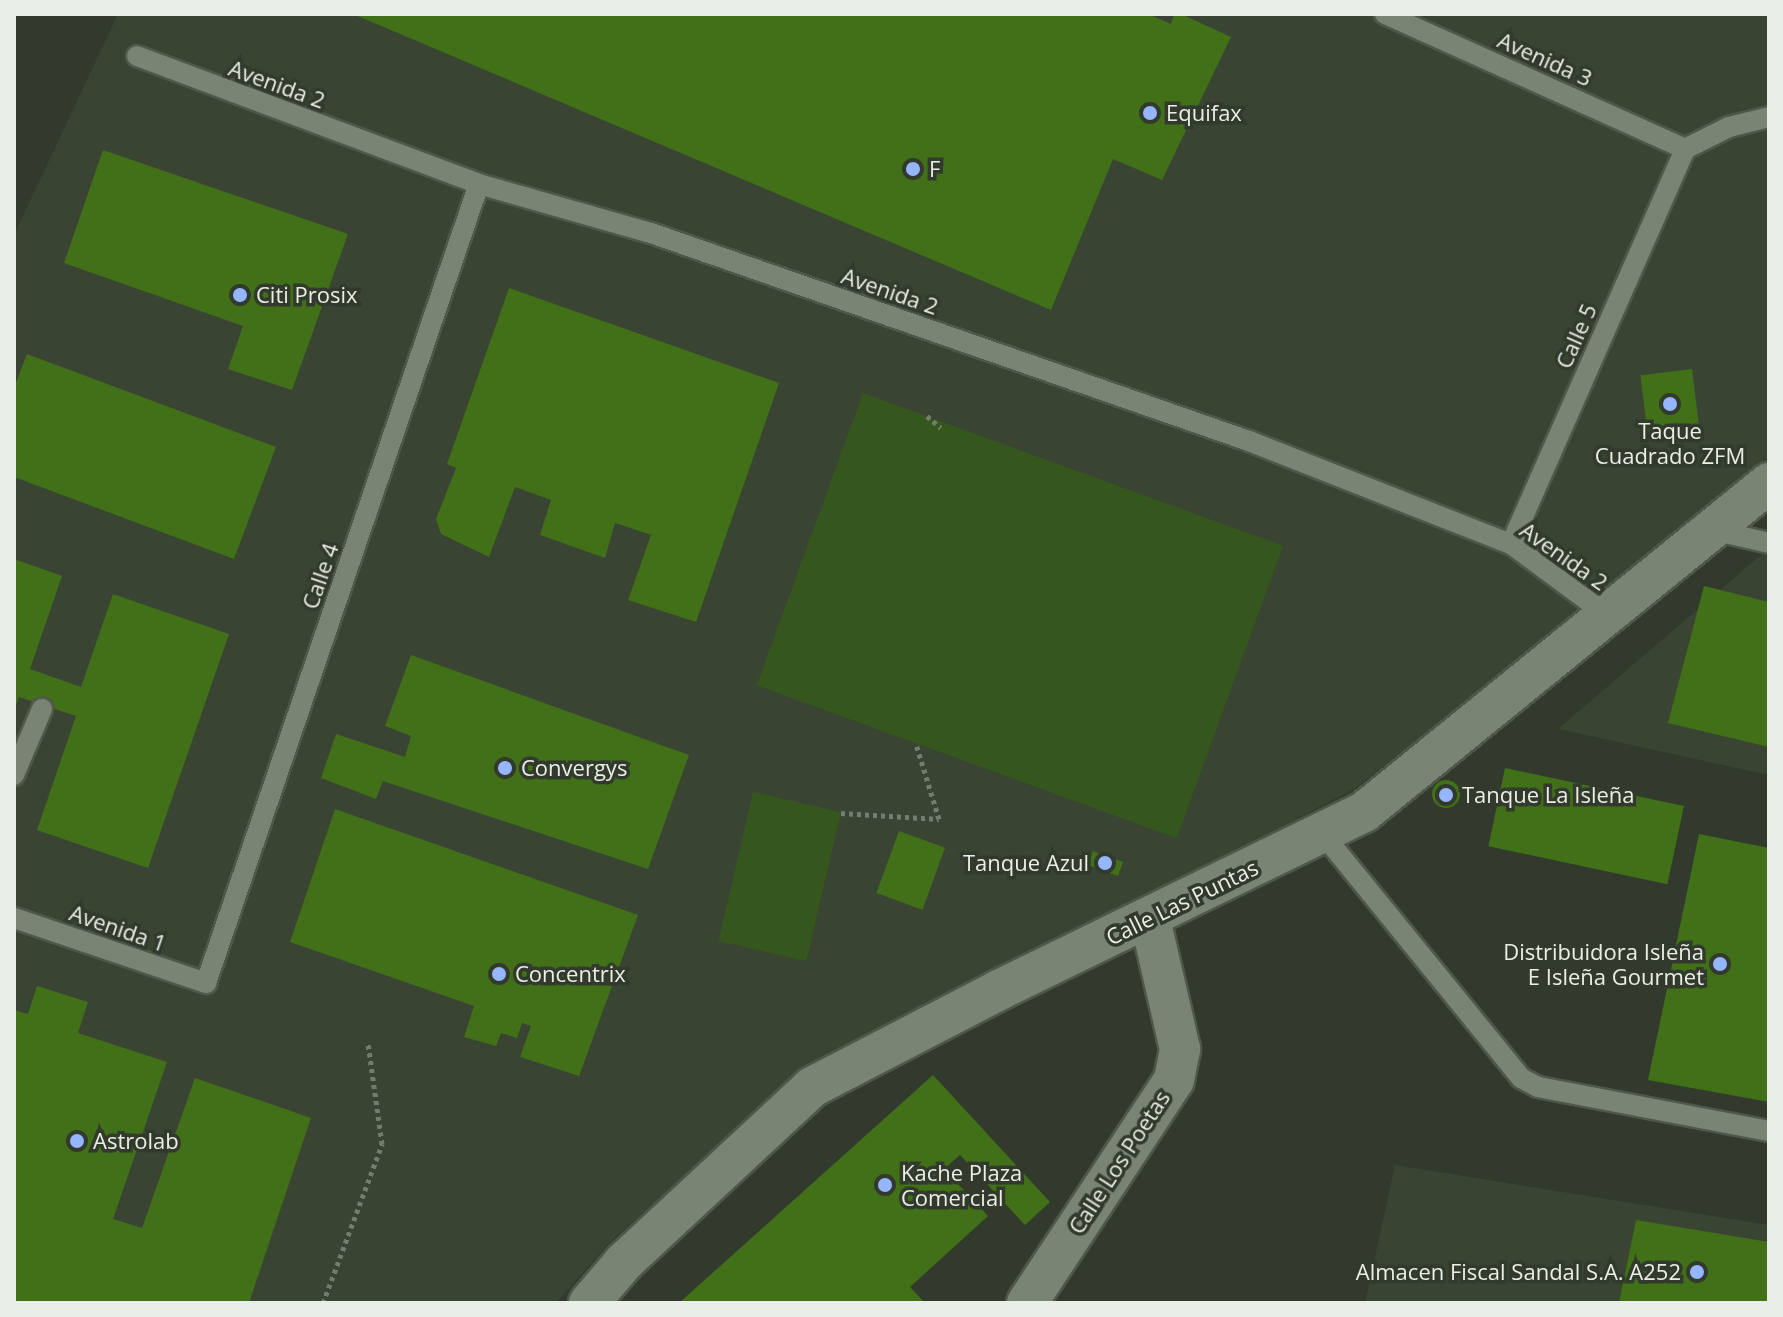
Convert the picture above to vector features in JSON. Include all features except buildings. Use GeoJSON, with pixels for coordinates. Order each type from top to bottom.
{"type":"FeatureCollection","features":[{"type":"Feature","properties":{"kind":"street","name":"Calle Las Puntas"},"geometry":{"type":"LineString","coordinates":[[589,1303],[624,1262],[812,1087],[999,990],[1364,812],[1769,483]]}},
{"type":"Feature","properties":{"kind":"street","name":"Calle Los Poetas"},"geometry":{"type":"LineString","coordinates":[[1027,1303],[1174,1080],[1180,1049],[1150,919]]}},
{"type":"Feature","properties":{"kind":"lane","name":"Avenida 3"},"geometry":{"type":"LineString","coordinates":[[1385,14],[1685,149]]}},
{"type":"Feature","properties":{"kind":"lane","name":"Avenida 2"},"geometry":{"type":"LineString","coordinates":[[137,56],[479,184],[651,233],[1249,441],[1511,544],[1607,615]]}},
{"type":"Feature","properties":{"kind":"lane"},"geometry":{"type":"LineString","coordinates":[[1685,149],[1729,127],[1769,117]]}},
{"type":"Feature","properties":{"kind":"lane","name":"Calle 5"},"geometry":{"type":"LineString","coordinates":[[1511,544],[1685,149]]}},
{"type":"Feature","properties":{"kind":"lane","name":"Calle 4"},"geometry":{"type":"LineString","coordinates":[[206,983],[479,184]]}},
{"type":"Feature","properties":{"kind":"lane"},"geometry":{"type":"LineString","coordinates":[[1712,530],[1769,543]]}},
{"type":"Feature","properties":{"kind":"lane"},"geometry":{"type":"LineString","coordinates":[[14,775],[42,709]]}},
{"type":"Feature","properties":{"kind":"lane"},"geometry":{"type":"LineString","coordinates":[[1322,833],[1521,1078],[1538,1087],[1769,1131]]}},
{"type":"Feature","properties":{"kind":"lane","name":"Avenida 1"},"geometry":{"type":"LineString","coordinates":[[14,918],[206,983]]}},
{"type":"Feature","properties":{"kind":"path"},"geometry":{"type":"LineString","coordinates":[[927,416],[941,428]]}},
{"type":"Feature","properties":{"kind":"path"},"geometry":{"type":"LineString","coordinates":[[841,813],[939,819],[916,744]]}},
{"type":"Feature","properties":{"kind":"path"},"geometry":{"type":"LineString","coordinates":[[323,1303],[382,1144],[368,1043]]}},
{"type":"Feature","properties":{"kind":"shaded area"},"geometry":{"type":"Polygon","coordinates":[[[118,14],[1769,14],[1769,456],[1634,573],[1354,789],[789,1084],[610,1242],[556,1303],[14,1303],[14,235],[118,14]]]}},
{"type":"Feature","properties":{"kind":"shaded area"},"geometry":{"type":"Polygon","coordinates":[[[1769,548],[1769,775],[1558,729],[1769,548]]]}},
{"type":"Feature","properties":{"kind":"shaded area"},"geometry":{"type":"Polygon","coordinates":[[[1395,1165],[1769,1225],[1769,1303],[1365,1303],[1395,1165]]]}},
{"type":"Feature","properties":{"kind":"green space"},"geometry":{"type":"Polygon","coordinates":[[[863,393],[1283,546],[1177,838],[757,685],[863,393]]]}},
{"type":"Feature","properties":{"kind":"green space"},"geometry":{"type":"Polygon","coordinates":[[[753,792],[841,812],[806,961],[719,941],[753,792]]]}},
{"type":"Feature","properties":{"kind":"place","name":"Equifax"},"geometry":{"type":"Point","coordinates":[1150,113]}},
{"type":"Feature","properties":{"kind":"place","name":"F"},"geometry":{"type":"Point","coordinates":[913,169]}},
{"type":"Feature","properties":{"kind":"place","name":"Citi Prosix"},"geometry":{"type":"Point","coordinates":[240,295]}},
{"type":"Feature","properties":{"kind":"place","name":"Taque Cuadrado ZFM"},"geometry":{"type":"Point","coordinates":[1670,404]}},
{"type":"Feature","properties":{"kind":"place","name":"Convergys"},"geometry":{"type":"Point","coordinates":[505,768]}},
{"type":"Feature","properties":{"kind":"place","name":"Tanque La Isleña"},"geometry":{"type":"Point","coordinates":[1446,795]}},
{"type":"Feature","properties":{"kind":"place","name":"Tanque Azul"},"geometry":{"type":"Point","coordinates":[1105,863]}},
{"type":"Feature","properties":{"kind":"place","name":"Distribuidora Isleña E Isleña Gourmet"},"geometry":{"type":"Point","coordinates":[1720,964]}},
{"type":"Feature","properties":{"kind":"place","name":"Concentrix"},"geometry":{"type":"Point","coordinates":[499,974]}},
{"type":"Feature","properties":{"kind":"place","name":"Astrolab"},"geometry":{"type":"Point","coordinates":[77,1141]}},
{"type":"Feature","properties":{"kind":"place","name":"Kache Plaza Comercial"},"geometry":{"type":"Point","coordinates":[885,1185]}},
{"type":"Feature","properties":{"kind":"place","name":"Almacen Fiscal Sandal S.A. A252"},"geometry":{"type":"Point","coordinates":[1697,1272]}}]}
